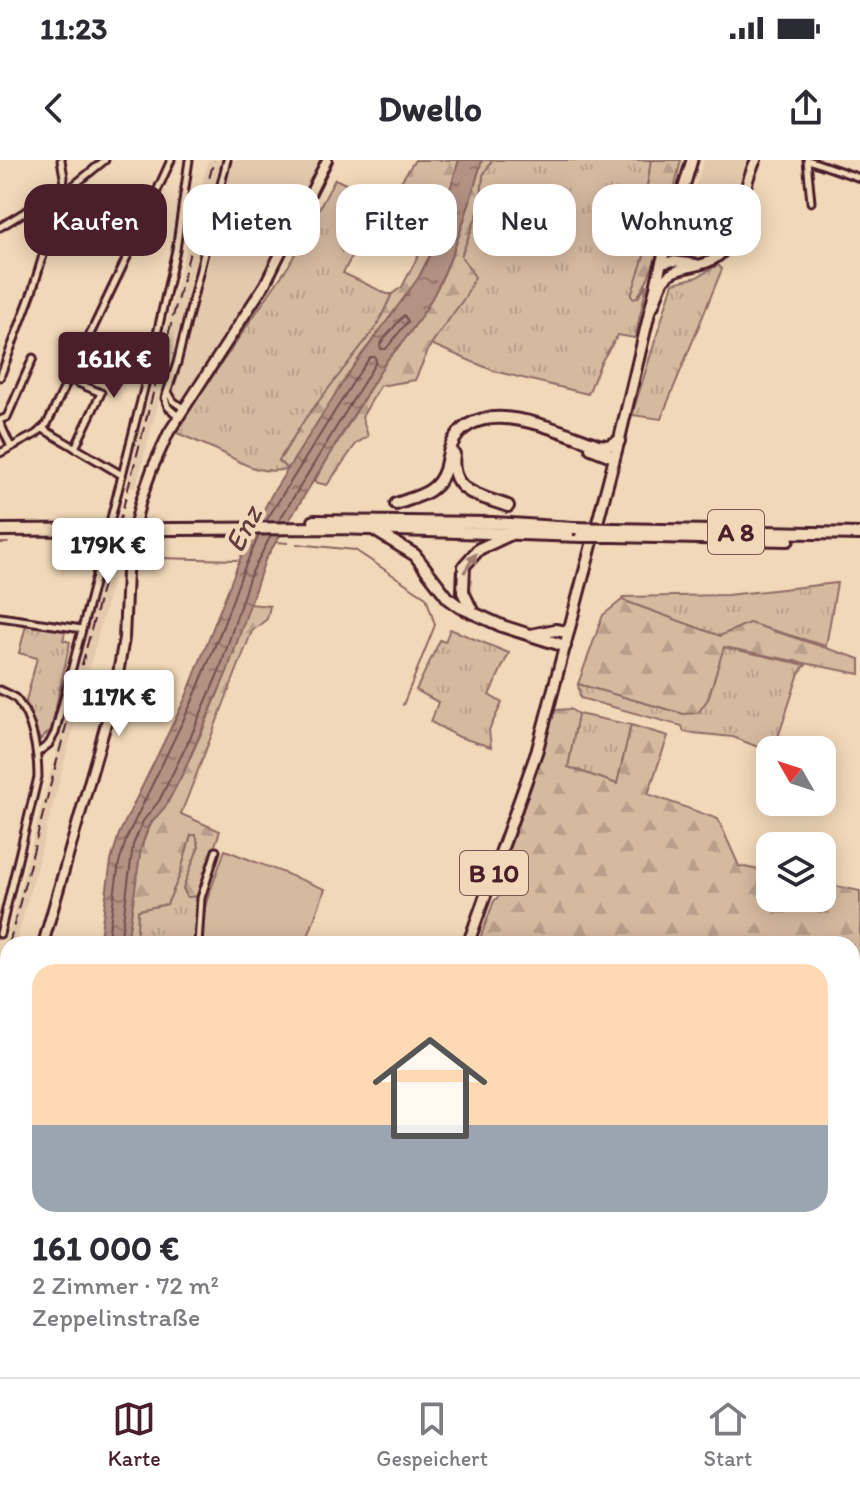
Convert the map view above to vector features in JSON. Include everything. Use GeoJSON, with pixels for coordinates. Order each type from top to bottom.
{"type":"FeatureCollection","features":[{"type":"Feature","properties":{"kind":"highway"},"geometry":{"type":"LineString","coordinates":[[396,504],[422,496],[434,488],[442,477],[456,437],[467,426],[484,418],[513,419],[598,445],[608,446],[619,441]]}},
{"type":"Feature","properties":{"kind":"highway"},"geometry":{"type":"LineString","coordinates":[[508,506],[475,496],[462,485],[454,471],[456,447],[463,435],[475,426],[491,423],[514,425],[551,434],[614,457]]}},
{"type":"Feature","properties":{"kind":"highway","name":"A 8"},"geometry":{"type":"LineString","coordinates":[[0,524],[493,523],[577,532]]}},
{"type":"Feature","properties":{"kind":"highway","name":"A 8"},"geometry":{"type":"LineString","coordinates":[[0,530],[241,525]]}},
{"type":"Feature","properties":{"kind":"highway","name":"A 8"},"geometry":{"type":"LineString","coordinates":[[338,525],[374,530],[577,532],[860,541]]}},
{"type":"Feature","properties":{"kind":"highway"},"geometry":{"type":"LineString","coordinates":[[374,530],[415,555],[448,598],[473,613],[565,646]]}},
{"type":"Feature","properties":{"kind":"highway"},"geometry":{"type":"LineString","coordinates":[[473,613],[463,592],[464,566],[479,549],[514,533]]}},
{"type":"Feature","properties":{"kind":"highway","name":"A 8"},"geometry":{"type":"LineString","coordinates":[[614,533],[860,534]]}},
{"type":"Feature","properties":{"kind":"highway"},"geometry":{"type":"LineString","coordinates":[[528,635],[569,628]]}},
{"type":"Feature","properties":{"kind":"main road","name":"B 10"},"geometry":{"type":"LineString","coordinates":[[471,936],[528,779],[619,441],[661,264],[692,160]]}},
{"type":"Feature","properties":{"kind":"street"},"geometry":{"type":"LineString","coordinates":[[61,160],[63,184]]}},
{"type":"Feature","properties":{"kind":"street"},"geometry":{"type":"LineString","coordinates":[[75,184],[105,160]]}},
{"type":"Feature","properties":{"kind":"street"},"geometry":{"type":"LineString","coordinates":[[0,453],[43,429],[171,160]]}},
{"type":"Feature","properties":{"kind":"street"},"geometry":{"type":"LineString","coordinates":[[37,753],[49,744],[55,733],[122,475],[176,250],[189,160]]}},
{"type":"Feature","properties":{"kind":"street"},"geometry":{"type":"LineString","coordinates":[[180,412],[168,391],[227,160]]}},
{"type":"Feature","properties":{"kind":"street"},"geometry":{"type":"LineString","coordinates":[[45,936],[121,665],[128,551],[141,500],[160,448],[180,412],[250,310],[278,261],[327,160]]}},
{"type":"Feature","properties":{"kind":"street"},"geometry":{"type":"LineString","coordinates":[[648,316],[664,280],[678,270],[718,257],[727,246],[744,188],[756,160]]}},
{"type":"Feature","properties":{"kind":"street"},"geometry":{"type":"LineString","coordinates":[[811,202],[808,160],[860,178]]}},
{"type":"Feature","properties":{"kind":"street"},"geometry":{"type":"LineString","coordinates":[[0,227],[24,212]]}},
{"type":"Feature","properties":{"kind":"street"},"geometry":{"type":"LineString","coordinates":[[0,377],[43,256]]}},
{"type":"Feature","properties":{"kind":"street"},"geometry":{"type":"LineString","coordinates":[[661,264],[673,261],[701,264]]}},
{"type":"Feature","properties":{"kind":"street"},"geometry":{"type":"LineString","coordinates":[[661,264],[678,270]]}},
{"type":"Feature","properties":{"kind":"street"},"geometry":{"type":"LineString","coordinates":[[0,355],[7,360]]}},
{"type":"Feature","properties":{"kind":"street"},"geometry":{"type":"LineString","coordinates":[[11,447],[0,422],[7,417],[33,358]]}},
{"type":"Feature","properties":{"kind":"street"},"geometry":{"type":"LineString","coordinates":[[69,379],[101,393],[75,448]]}},
{"type":"Feature","properties":{"kind":"street"},"geometry":{"type":"LineString","coordinates":[[43,429],[122,475]]}},
{"type":"Feature","properties":{"kind":"street"},"geometry":{"type":"LineString","coordinates":[[0,617],[82,629]]}},
{"type":"Feature","properties":{"kind":"street"},"geometry":{"type":"LineString","coordinates":[[0,690],[18,701],[37,753],[36,796],[0,934]]}},
{"type":"Feature","properties":{"kind":"street"},"geometry":{"type":"LineString","coordinates":[[199,936],[201,898],[216,851]]}},
{"type":"Feature","properties":{"kind":"shaded area"},"geometry":{"type":"Polygon","coordinates":[[[208,160],[221,160],[215,184],[202,184],[208,160]]]}},
{"type":"Feature","properties":{"kind":"shaded area"},"geometry":{"type":"Polygon","coordinates":[[[231,160],[322,160],[310,184],[226,184],[231,160]]]}},
{"type":"Feature","properties":{"kind":"shaded area"},"geometry":{"type":"Polygon","coordinates":[[[704,160],[750,160],[740,184],[696,184],[704,160]]]}},
{"type":"Feature","properties":{"kind":"shaded area"},"geometry":{"type":"Polygon","coordinates":[[[184,256],[198,256],[135,489],[126,487],[184,256]]]}},
{"type":"Feature","properties":{"kind":"shaded area"},"geometry":{"type":"Polygon","coordinates":[[[210,256],[273,256],[249,303],[181,399],[176,397],[174,390],[210,256]]]}},
{"type":"Feature","properties":{"kind":"shaded area"},"geometry":{"type":"Polygon","coordinates":[[[108,554],[119,556],[18,936],[8,936],[108,554]]]}},
{"type":"Feature","properties":{"kind":"green space"},"geometry":{"type":"Polygon","coordinates":[[[415,160],[459,160],[452,184],[399,184],[415,160]]]}},
{"type":"Feature","properties":{"kind":"green space"},"geometry":{"type":"Polygon","coordinates":[[[482,160],[492,160],[483,175],[482,184],[475,184],[482,160]]]}},
{"type":"Feature","properties":{"kind":"green space"},"geometry":{"type":"Polygon","coordinates":[[[492,160],[651,160],[647,184],[592,184],[592,256],[644,256],[639,296],[647,284],[635,338],[618,335],[601,362],[588,394],[494,371],[431,344],[465,297],[461,256],[473,225],[473,256],[576,256],[576,184],[482,184],[483,175],[492,160]]]}},
{"type":"Feature","properties":{"kind":"green space"},"geometry":{"type":"Polygon","coordinates":[[[651,160],[681,160],[676,184],[647,184],[651,160]]]}},
{"type":"Feature","properties":{"kind":"green space"},"geometry":{"type":"Polygon","coordinates":[[[335,179],[346,184],[336,184],[336,256],[352,256],[343,273],[392,294],[377,326],[305,419],[279,460],[288,469],[267,471],[244,464],[177,433],[294,256],[320,256],[320,207],[335,179]]]}},
{"type":"Feature","properties":{"kind":"green space"},"geometry":{"type":"Polygon","coordinates":[[[473,189],[473,225],[461,256],[475,277],[465,297],[431,344],[415,380],[380,386],[362,417],[368,436],[356,444],[327,485],[314,482],[387,360],[423,314],[451,256],[457,256],[457,241],[473,189]]]}},
{"type":"Feature","properties":{"kind":"green space"},"geometry":{"type":"Polygon","coordinates":[[[418,256],[430,256],[402,303],[361,355],[288,469],[279,461],[305,419],[377,326],[392,294],[402,287],[418,256]]]}},
{"type":"Feature","properties":{"kind":"green space"},"geometry":{"type":"Polygon","coordinates":[[[644,256],[656,256],[642,290],[634,299],[631,296],[644,256]]]}},
{"type":"Feature","properties":{"kind":"green space"},"geometry":{"type":"Polygon","coordinates":[[[718,265],[722,269],[661,419],[632,415],[673,283],[697,277],[718,265]]]}},
{"type":"Feature","properties":{"kind":"green space"},"geometry":{"type":"Polygon","coordinates":[[[837,583],[826,646],[749,623],[720,636],[622,600],[623,597],[727,595],[837,583]]]}},
{"type":"Feature","properties":{"kind":"green space"},"geometry":{"type":"Polygon","coordinates":[[[622,600],[720,636],[749,623],[860,659],[860,674],[724,647],[708,699],[698,713],[684,714],[578,684],[603,615],[622,600]]]}},
{"type":"Feature","properties":{"kind":"green space"},"geometry":{"type":"Polygon","coordinates":[[[249,604],[270,606],[267,619],[252,631],[181,814],[220,831],[197,896],[187,897],[183,888],[199,846],[196,835],[191,835],[179,877],[167,904],[138,910],[136,936],[128,936],[142,846],[184,771],[228,668],[249,604]]]}},
{"type":"Feature","properties":{"kind":"green space"},"geometry":{"type":"Polygon","coordinates":[[[26,625],[66,629],[63,640],[70,642],[51,730],[40,740],[26,701],[37,658],[19,653],[26,625]]]}},
{"type":"Feature","properties":{"kind":"green space"},"geometry":{"type":"Polygon","coordinates":[[[450,629],[509,653],[489,695],[502,703],[489,730],[491,747],[459,737],[431,722],[438,702],[416,690],[440,640],[445,642],[450,629]]]}},
{"type":"Feature","properties":{"kind":"green space"},"geometry":{"type":"Polygon","coordinates":[[[723,647],[806,665],[799,673],[779,736],[756,736],[756,746],[733,737],[684,732],[682,726],[580,698],[578,684],[684,714],[708,699],[723,647]]]}},
{"type":"Feature","properties":{"kind":"green space"},"geometry":{"type":"Polygon","coordinates":[[[570,709],[578,714],[568,767],[617,784],[631,725],[668,736],[648,794],[718,819],[739,866],[756,869],[756,912],[836,912],[836,886],[860,891],[860,936],[481,936],[494,901],[501,894],[511,863],[510,847],[555,710],[570,709]]]}},
{"type":"Feature","properties":{"kind":"green space"},"geometry":{"type":"Polygon","coordinates":[[[578,714],[631,725],[617,784],[568,767],[578,714]]]}},
{"type":"Feature","properties":{"kind":"green space"},"geometry":{"type":"Polygon","coordinates":[[[191,834],[196,835],[199,846],[183,888],[187,897],[197,896],[195,936],[136,936],[138,910],[167,904],[179,877],[191,834]]]}},
{"type":"Feature","properties":{"kind":"green space"},"geometry":{"type":"Polygon","coordinates":[[[225,850],[325,889],[308,936],[200,936],[206,903],[225,850]]]}},
{"type":"Feature","properties":{"kind":"water"},"geometry":{"type":"Polygon","coordinates":[[[459,160],[482,160],[473,184],[457,241],[457,184],[452,184],[459,160]]]}},
{"type":"Feature","properties":{"kind":"water"},"geometry":{"type":"Polygon","coordinates":[[[430,256],[451,256],[423,314],[387,360],[265,560],[227,672],[184,771],[166,806],[149,825],[141,848],[128,936],[100,936],[111,861],[119,834],[185,699],[246,544],[272,494],[348,374],[419,277],[430,256]]]}},
{"type":"Feature","properties":{"kind":"waterway"},"geometry":{"type":"LineString","coordinates":[[276,542],[288,543]]}},
{"type":"Feature","properties":{"kind":"waterway"},"geometry":{"type":"LineString","coordinates":[[0,543],[8,543]]}},
{"type":"Feature","properties":{"kind":"waterway"},"geometry":{"type":"LineString","coordinates":[[297,544],[355,550],[426,597],[435,625],[403,705]]}},
{"type":"Feature","properties":{"kind":"waterway","name":"Enz"},"geometry":{"type":"LineString","coordinates":[[158,558],[237,560]]}},
{"type":"Feature","properties":{"kind":"railway"},"geometry":{"type":"LineString","coordinates":[[11,936],[214,160]]}}]}
